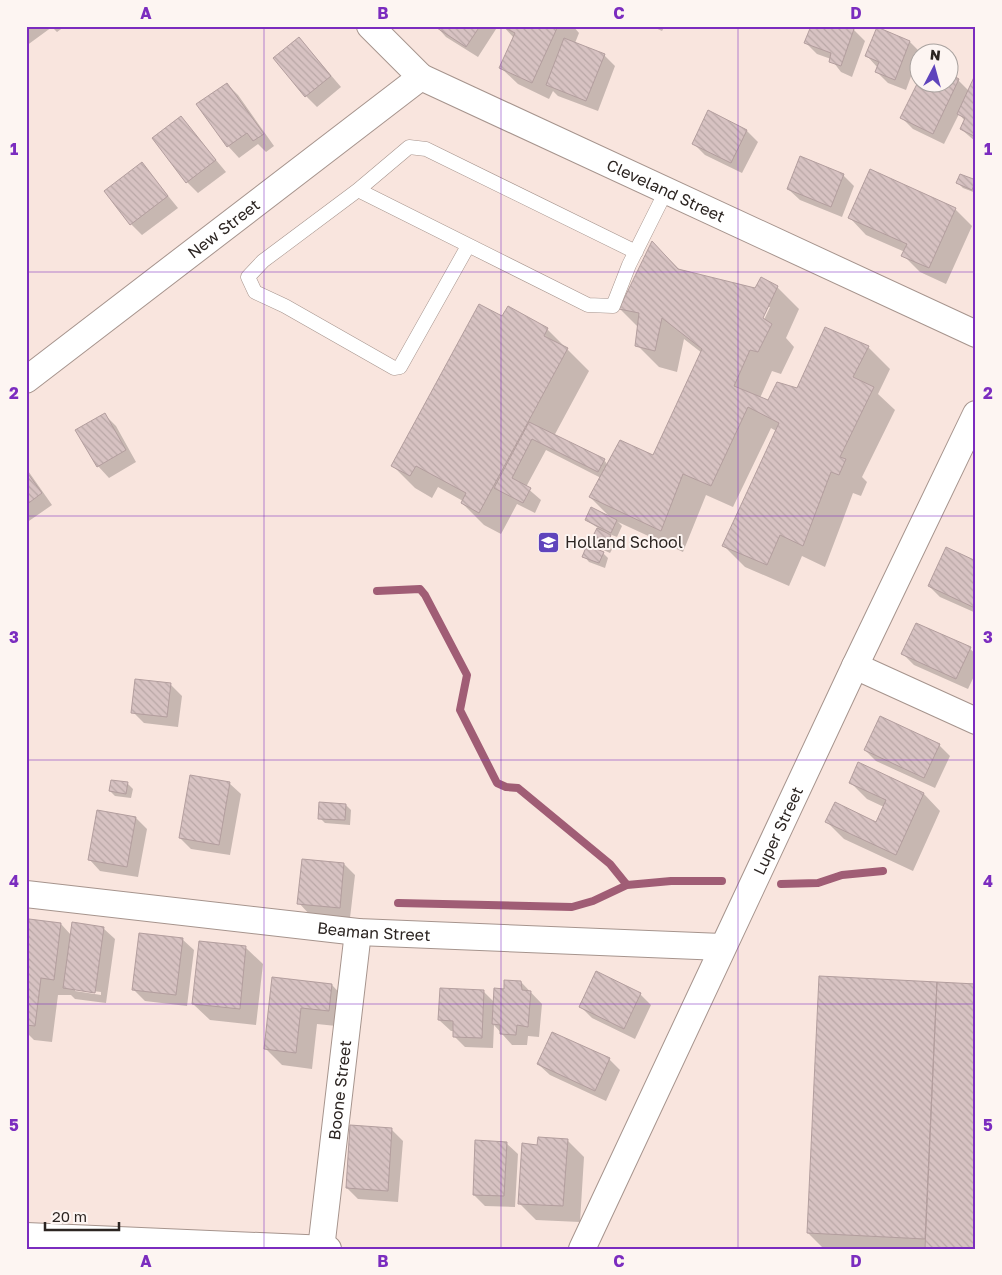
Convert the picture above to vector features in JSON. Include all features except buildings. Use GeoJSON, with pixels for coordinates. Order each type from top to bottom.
{"type":"FeatureCollection","features":[{"type":"Feature","properties":{"kind":"street","name":"Cleveland Street"},"geometry":{"type":"LineString","coordinates":[[370,26],[421,77],[976,334]]}},
{"type":"Feature","properties":{"kind":"street","name":"New Street"},"geometry":{"type":"LineString","coordinates":[[26,380],[421,77]]}},
{"type":"Feature","properties":{"kind":"street","name":"Luper Street"},"geometry":{"type":"LineString","coordinates":[[582,1249],[722,947],[976,414]]}},
{"type":"Feature","properties":{"kind":"street"},"geometry":{"type":"LineString","coordinates":[[855,666],[976,721]]}},
{"type":"Feature","properties":{"kind":"street","name":"Beaman Street"},"geometry":{"type":"LineString","coordinates":[[26,894],[358,932],[722,947]]}},
{"type":"Feature","properties":{"kind":"street","name":"Boone Street"},"geometry":{"type":"LineString","coordinates":[[321,1248],[358,932]]}},
{"type":"Feature","properties":{"kind":"street"},"geometry":{"type":"LineString","coordinates":[[26,1236],[189,1246],[328,1249]]}},
{"type":"Feature","properties":{"kind":"lane"},"geometry":{"type":"LineString","coordinates":[[468,246],[400,367],[394,368],[285,306],[255,292],[248,277],[263,261],[358,190],[409,147],[426,149],[636,252]]}},
{"type":"Feature","properties":{"kind":"lane"},"geometry":{"type":"LineString","coordinates":[[358,190],[588,305],[599,307],[613,306],[636,252],[666,191]]}},
{"type":"Feature","properties":{"kind":"waterway"},"geometry":{"type":"LineString","coordinates":[[377,591],[420,589],[425,595],[467,675],[460,710],[497,783],[506,787],[518,788],[610,864],[627,885]]}},
{"type":"Feature","properties":{"kind":"waterway"},"geometry":{"type":"LineString","coordinates":[[781,884],[818,883],[842,875],[883,871]]}},
{"type":"Feature","properties":{"kind":"waterway"},"geometry":{"type":"LineString","coordinates":[[398,903],[572,907],[593,901],[627,885],[671,881],[722,881]]}},
{"type":"Feature","properties":{"kind":"place","name":"Holland School"},"geometry":{"type":"Point","coordinates":[549,542]}}]}
